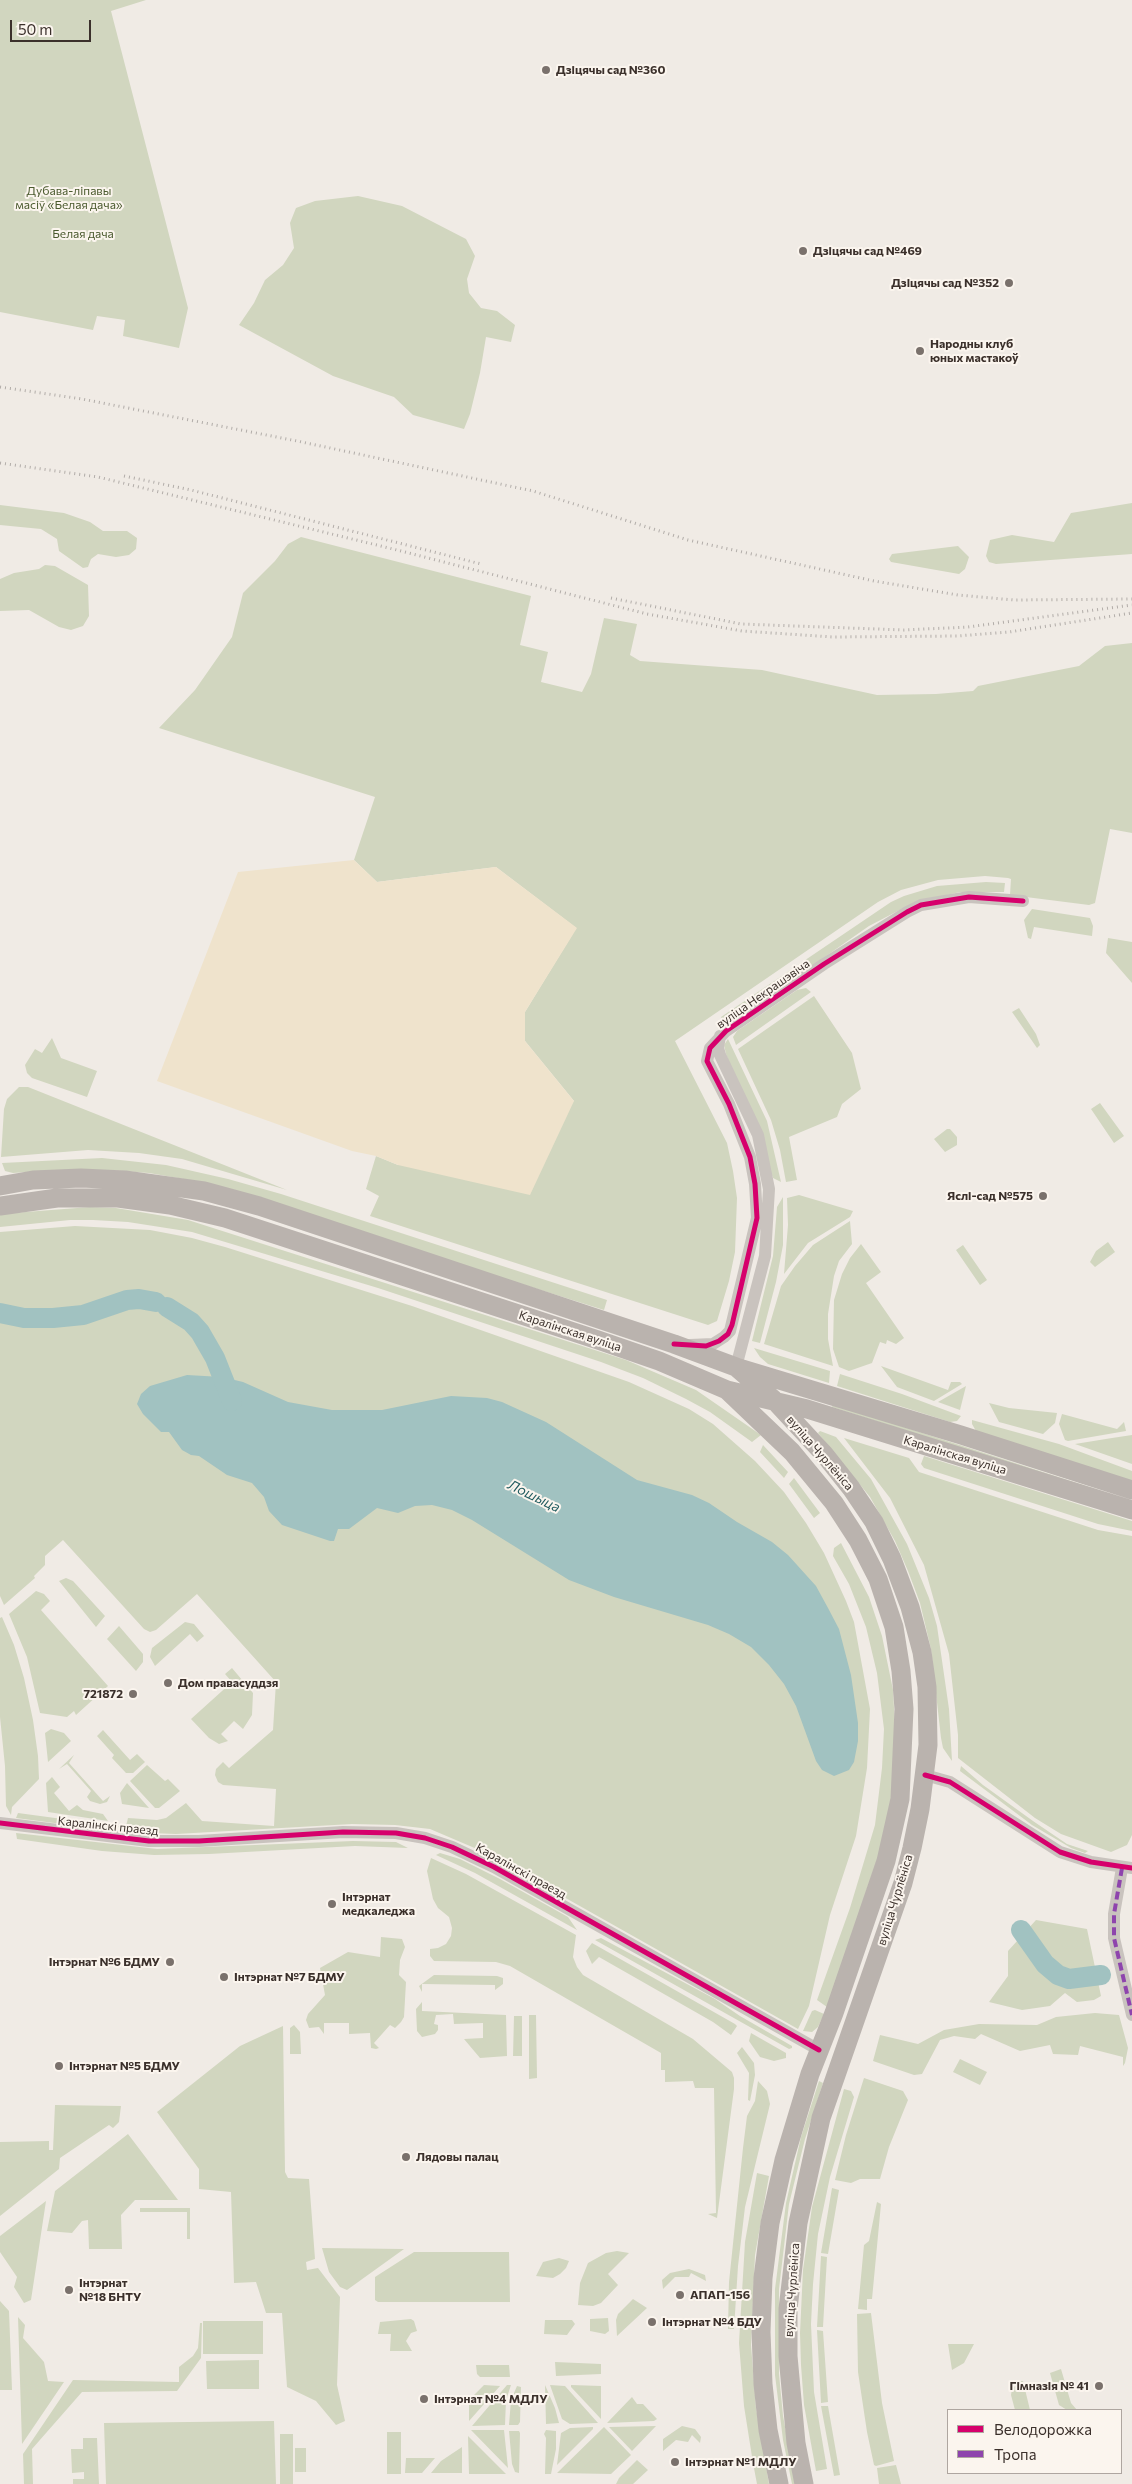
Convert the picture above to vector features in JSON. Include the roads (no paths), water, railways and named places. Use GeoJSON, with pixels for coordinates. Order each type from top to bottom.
{"type":"FeatureCollection","features":[{"type":"Feature","properties":{"kind":"main road","name":"Каралінская вуліца"},"geometry":{"type":"LineString","coordinates":[[0,1186],[33,1180],[81,1178],[169,1185],[259,1206],[674,1344],[736,1367],[926,1424],[1132,1490]]}},
{"type":"Feature","properties":{"kind":"main road","name":"Каралінская вуліца"},"geometry":{"type":"LineString","coordinates":[[0,1206],[56,1198],[118,1198],[170,1205],[225,1218],[650,1358],[727,1390],[773,1399],[808,1409],[1132,1510]]}},
{"type":"Feature","properties":{"kind":"main road"},"geometry":{"type":"LineString","coordinates":[[375,1267],[373,1256],[382,1248]]}},
{"type":"Feature","properties":{"kind":"main road"},"geometry":{"type":"LineString","coordinates":[[727,1390],[736,1367]]}},
{"type":"Feature","properties":{"kind":"main road","name":"вуліца Чурлёніса"},"geometry":{"type":"LineString","coordinates":[[736,1367],[773,1399],[832,1463],[863,1505],[884,1540],[901,1580],[917,1630],[927,1687],[928,1745],[925,1775],[920,1809],[903,1883],[821,2118],[808,2172],[790,2292],[789,2384],[796,2443],[804,2484]]}},
{"type":"Feature","properties":{"kind":"main road","name":"вуліца Чурлёніса"},"geometry":{"type":"LineString","coordinates":[[727,1390],[792,1452],[821,1485],[851,1528],[878,1578],[894,1628],[901,1671],[904,1709],[903,1772],[900,1799],[886,1861],[819,2050],[784,2160],[770,2223],[763,2278],[761,2332],[763,2384],[768,2430],[779,2484]]}},
{"type":"Feature","properties":{"kind":"main road"},"geometry":{"type":"LineString","coordinates":[[797,1426],[796,1416],[798,1411],[808,1409]]}},
{"type":"Feature","properties":{"kind":"main road"},"geometry":{"type":"LineString","coordinates":[[903,1772],[925,1775]]}},
{"type":"Feature","properties":{"kind":"main road"},"geometry":{"type":"LineString","coordinates":[[819,2050],[841,2058]]}},
{"type":"Feature","properties":{"kind":"street","name":"вуліца Некрашэвіча"},"geometry":{"type":"LineString","coordinates":[[674,1344],[706,1346],[719,1341],[728,1334],[757,1218],[755,1184],[750,1157],[729,1104],[707,1061],[710,1048],[720,1036],[832,958],[890,921],[921,905],[969,897],[1023,901]]}},
{"type":"Feature","properties":{"kind":"street","name":"вуліца Некрашэвіча"},"geometry":{"type":"LineString","coordinates":[[720,1036],[718,1048],[720,1055],[758,1135],[769,1190],[765,1256],[736,1367]]}},
{"type":"Feature","properties":{"kind":"street"},"geometry":{"type":"LineString","coordinates":[[925,1775],[950,1782],[1060,1852],[1081,1860],[1127,1868],[1114,1914],[1114,1938],[1132,2015]]}},
{"type":"Feature","properties":{"kind":"street","name":"Каралінскі праезд"},"geometry":{"type":"LineString","coordinates":[[0,1823],[149,1841],[199,1841],[352,1832],[396,1833],[425,1838],[452,1847],[494,1866],[819,2050]]}},
{"type":"Feature","properties":{"kind":"water"},"geometry":{"type":"Polygon","coordinates":[[[187,1375],[222,1377],[243,1382],[288,1402],[332,1410],[382,1410],[451,1396],[487,1398],[502,1402],[546,1422],[637,1480],[692,1495],[709,1503],[772,1542],[788,1555],[816,1586],[839,1629],[851,1675],[858,1723],[858,1741],[854,1762],[849,1770],[834,1776],[822,1770],[816,1761],[796,1706],[784,1684],[751,1647],[729,1634],[708,1625],[614,1597],[569,1580],[472,1520],[452,1510],[432,1505],[415,1506],[398,1513],[377,1508],[349,1529],[338,1529],[334,1541],[282,1525],[269,1511],[264,1497],[252,1483],[227,1475],[199,1456],[191,1455],[182,1450],[169,1432],[161,1432],[143,1414],[137,1404],[141,1394],[150,1386],[187,1375]]]}},
{"type":"Feature","properties":{"kind":"waterway","name":"Лошыца"},"geometry":{"type":"LineString","coordinates":[[0,1313],[24,1318],[53,1318],[83,1315],[127,1300],[139,1299],[156,1302]]}},
{"type":"Feature","properties":{"kind":"waterway","name":"Лошыца"},"geometry":{"type":"LineString","coordinates":[[167,1307],[191,1322],[200,1332],[215,1358],[232,1401]]}},
{"type":"Feature","properties":{"kind":"waterway","name":"Лошыца"},"geometry":{"type":"LineString","coordinates":[[1021,1930],[1045,1964],[1058,1975],[1069,1979],[1101,1975]]}},
{"type":"Feature","properties":{"kind":"railway"},"geometry":{"type":"LineString","coordinates":[[0,387],[82,399],[297,441],[533,491],[688,540],[874,581],[958,595],[1014,600],[1132,599]]}},
{"type":"Feature","properties":{"kind":"railway"},"geometry":{"type":"LineString","coordinates":[[0,463],[98,477],[393,549],[647,614],[742,631],[833,637],[957,636],[1009,632],[1132,613]]}},
{"type":"Feature","properties":{"kind":"railway"},"geometry":{"type":"LineString","coordinates":[[124,476],[191,490],[481,564]]}},
{"type":"Feature","properties":{"kind":"railway"},"geometry":{"type":"LineString","coordinates":[[611,598],[741,624],[904,630],[968,627],[1132,605]]}},
{"type":"Feature","properties":{"kind":"place","name":"Дзіцячы сад №360"},"geometry":{"type":"Point","coordinates":[546,70]}},
{"type":"Feature","properties":{"kind":"place","name":"Дзіцячы сад №469"},"geometry":{"type":"Point","coordinates":[803,251]}},
{"type":"Feature","properties":{"kind":"place","name":"Дзіцячы сад №352"},"geometry":{"type":"Point","coordinates":[1009,283]}},
{"type":"Feature","properties":{"kind":"place","name":"Народны клуб юных мастакоў"},"geometry":{"type":"Point","coordinates":[920,351]}},
{"type":"Feature","properties":{"kind":"place","name":"Яслі-сад №575"},"geometry":{"type":"Point","coordinates":[1043,1196]}},
{"type":"Feature","properties":{"kind":"place","name":"Дом правасуддзя"},"geometry":{"type":"Point","coordinates":[168,1683]}},
{"type":"Feature","properties":{"kind":"place","name":"721872"},"geometry":{"type":"Point","coordinates":[133,1694]}},
{"type":"Feature","properties":{"kind":"place","name":"Інтэрнат медкаледжа"},"geometry":{"type":"Point","coordinates":[332,1904]}},
{"type":"Feature","properties":{"kind":"place","name":"Інтэрнат №6 БДМУ"},"geometry":{"type":"Point","coordinates":[170,1962]}},
{"type":"Feature","properties":{"kind":"place","name":"Інтэрнат №7 БДМУ"},"geometry":{"type":"Point","coordinates":[224,1977]}},
{"type":"Feature","properties":{"kind":"place","name":"Інтэрнат №5 БДМУ"},"geometry":{"type":"Point","coordinates":[59,2066]}},
{"type":"Feature","properties":{"kind":"place","name":"Лядовы палац"},"geometry":{"type":"Point","coordinates":[406,2157]}},
{"type":"Feature","properties":{"kind":"place","name":"Інтэрнат №18 БНТУ"},"geometry":{"type":"Point","coordinates":[69,2290]}},
{"type":"Feature","properties":{"kind":"place","name":"АПАП-156"},"geometry":{"type":"Point","coordinates":[680,2295]}},
{"type":"Feature","properties":{"kind":"place","name":"Інтэрнат №4 БДУ"},"geometry":{"type":"Point","coordinates":[652,2322]}},
{"type":"Feature","properties":{"kind":"place","name":"Гімназія № 41"},"geometry":{"type":"Point","coordinates":[1099,2386]}},
{"type":"Feature","properties":{"kind":"place","name":"Інтэрнат №4 МДЛУ"},"geometry":{"type":"Point","coordinates":[424,2399]}},
{"type":"Feature","properties":{"kind":"place","name":"Інтэрнат №1 МДЛУ"},"geometry":{"type":"Point","coordinates":[675,2462]}},
{"type":"Feature","properties":{"kind":"park label","name":"Дубава-ліпавы масіў «Белая дача»"},"geometry":{"type":"Point","coordinates":[69,198]}},
{"type":"Feature","properties":{"kind":"park label","name":"Белая дача"},"geometry":{"type":"Point","coordinates":[83,234]}}]}
